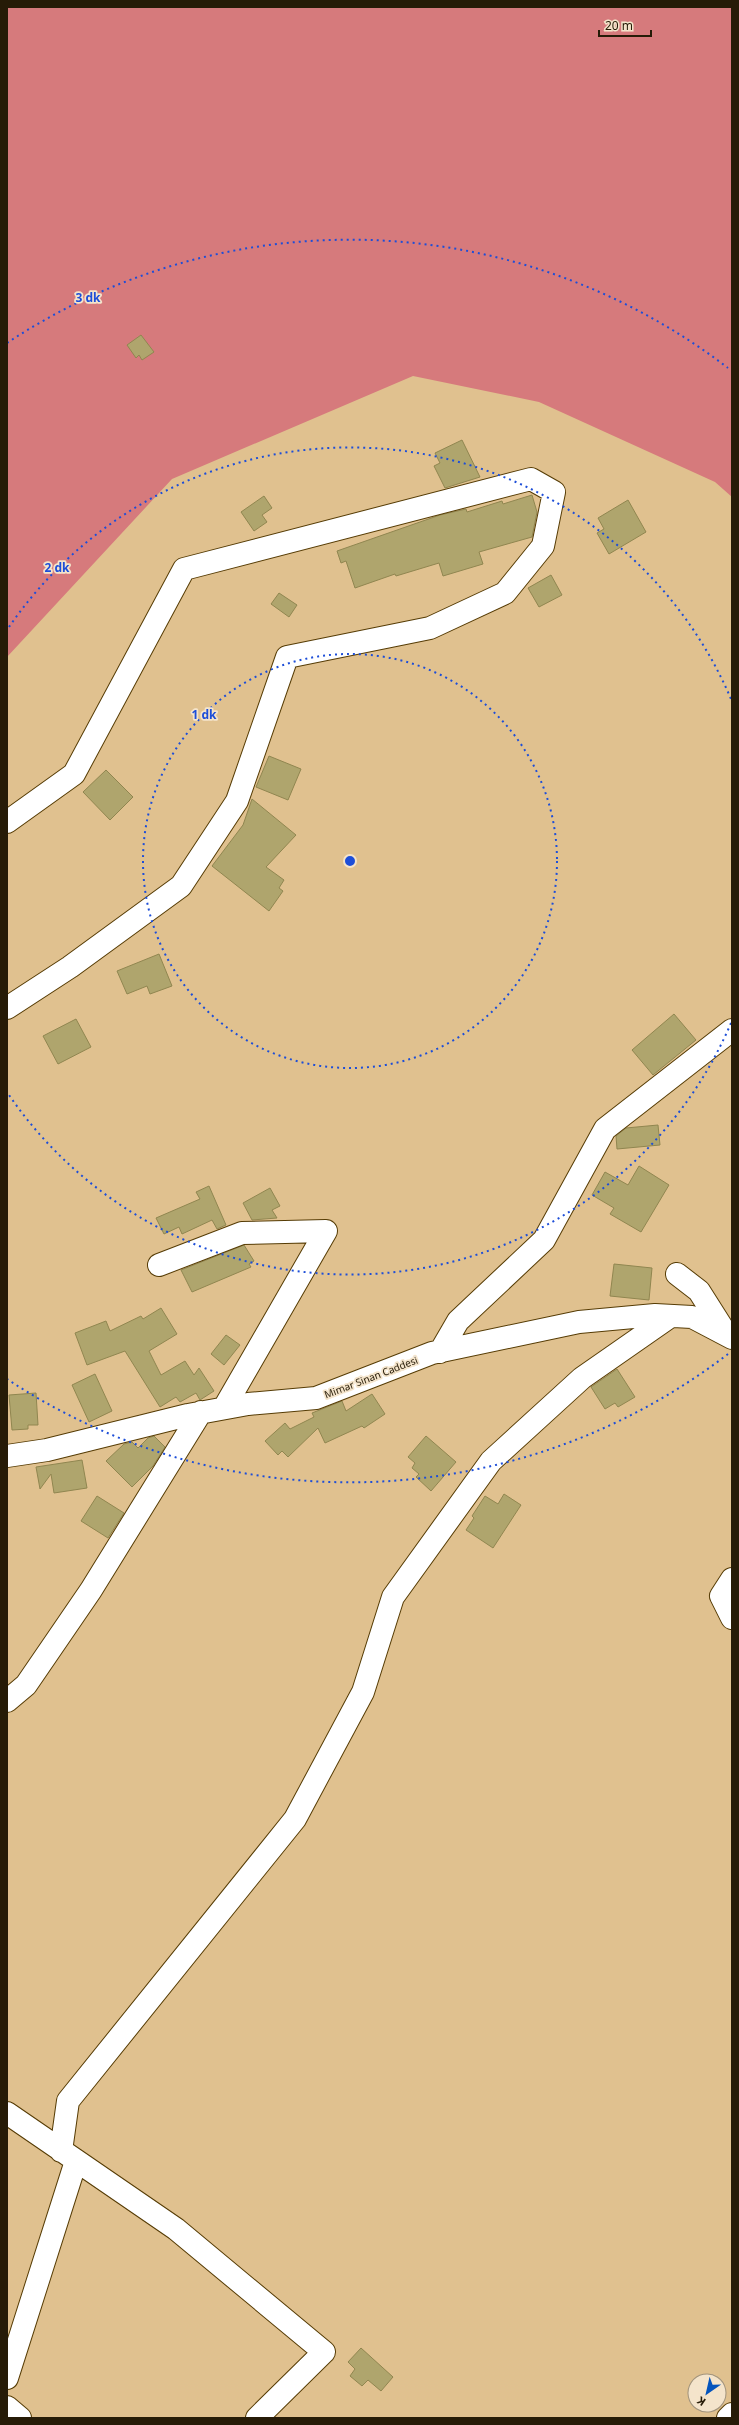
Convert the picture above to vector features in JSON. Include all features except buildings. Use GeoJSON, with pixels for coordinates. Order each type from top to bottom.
{"type":"FeatureCollection","features":[{"type":"Feature","properties":{"kind":"street"},"geometry":{"type":"LineString","coordinates":[[7,822],[74,774],[184,569],[531,479],[554,492],[543,546],[505,593],[430,628],[286,656],[237,801],[181,886],[70,967],[7,1008]]}},
{"type":"Feature","properties":{"kind":"street"},"geometry":{"type":"LineString","coordinates":[[440,1352],[458,1321],[544,1240],[605,1129],[732,1030]]}},
{"type":"Feature","properties":{"kind":"street"},"geometry":{"type":"LineString","coordinates":[[159,1265],[242,1233],[326,1231],[224,1408]]}},
{"type":"Feature","properties":{"kind":"street"},"geometry":{"type":"LineString","coordinates":[[677,1274],[699,1291],[728,1335]]}},
{"type":"Feature","properties":{"kind":"street","name":"Mimar Sinan Caddesi"},"geometry":{"type":"LineString","coordinates":[[7,1456],[48,1450],[201,1412],[248,1404],[316,1398],[440,1352],[579,1322],[654,1315],[692,1317],[728,1335]]}},
{"type":"Feature","properties":{"kind":"street"},"geometry":{"type":"LineString","coordinates":[[7,2378],[14,2332],[69,2156],[68,2101],[295,1819],[363,1692],[393,1597],[490,1461],[582,1378],[670,1316]]}},
{"type":"Feature","properties":{"kind":"street"},"geometry":{"type":"LineString","coordinates":[[7,1701],[26,1685],[87,1596],[201,1412]]}},
{"type":"Feature","properties":{"kind":"street"},"geometry":{"type":"LineString","coordinates":[[732,1579],[721,1596],[732,1618]]}},
{"type":"Feature","properties":{"kind":"street"},"geometry":{"type":"LineString","coordinates":[[7,2113],[176,2229],[324,2352],[257,2418]]}},
{"type":"Feature","properties":{"kind":"street"},"geometry":{"type":"LineString","coordinates":[[7,2407],[20,2418]]}},
{"type":"Feature","properties":{"kind":"street"},"geometry":{"type":"LineString","coordinates":[[728,2418],[732,2414]]}},
{"type":"Feature","properties":{"kind":"shaded area"},"geometry":{"type":"Polygon","coordinates":[[[7,7],[732,7],[732,497],[715,482],[539,402],[413,376],[172,479],[7,657],[7,7]]]}}]}
